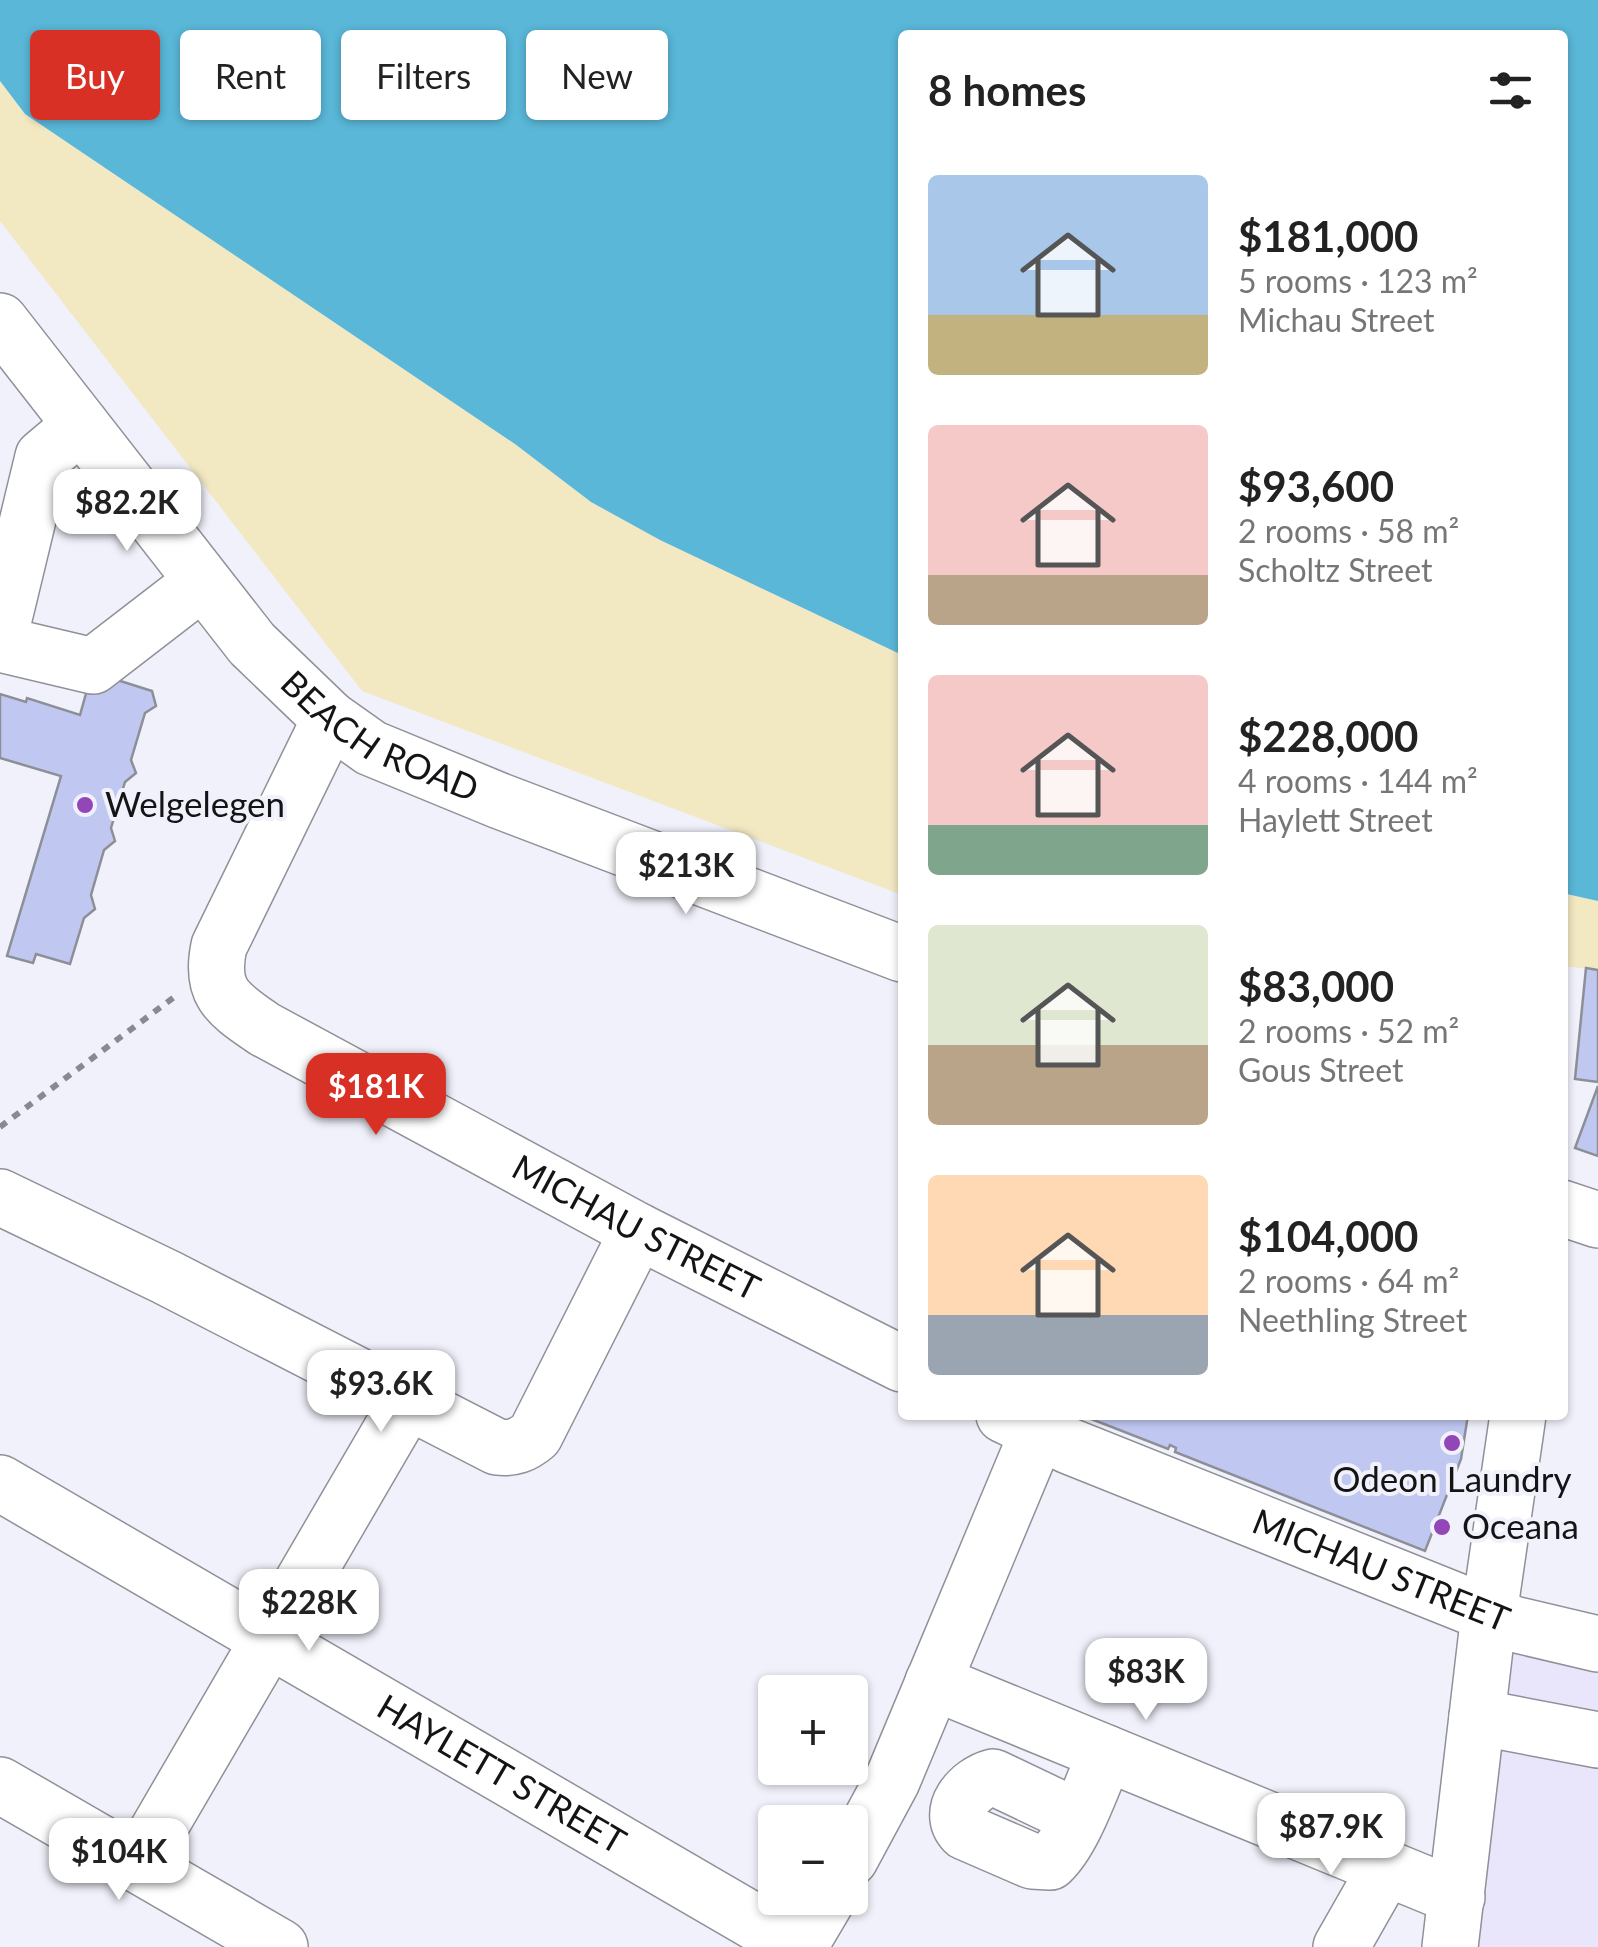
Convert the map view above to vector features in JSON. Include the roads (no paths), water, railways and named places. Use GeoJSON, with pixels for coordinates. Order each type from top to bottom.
{"type":"FeatureCollection","features":[{"type":"Feature","properties":{"kind":"street","name":"BEACH ROAD"},"geometry":{"type":"LineString","coordinates":[[0,321],[252,644],[330,719],[371,748],[898,952]]}},
{"type":"Feature","properties":{"kind":"street"},"geometry":{"type":"LineString","coordinates":[[0,635],[43,458],[81,426]]}},
{"type":"Feature","properties":{"kind":"street"},"geometry":{"type":"LineString","coordinates":[[0,644],[93,666],[202,582]]}},
{"type":"Feature","properties":{"kind":"street","name":"MICHAU STREET"},"geometry":{"type":"LineString","coordinates":[[330,719],[220,946],[214,968],[218,989],[233,1007],[264,1029],[638,1232],[898,1362]]}},
{"type":"Feature","properties":{"kind":"street"},"geometry":{"type":"LineString","coordinates":[[0,1197],[166,1276],[498,1447],[507,1448],[526,1443],[541,1424],[638,1232]]}},
{"type":"Feature","properties":{"kind":"street"},"geometry":{"type":"LineString","coordinates":[[1568,1210],[1598,1220]]}},
{"type":"Feature","properties":{"kind":"street"},"geometry":{"type":"LineString","coordinates":[[138,1864],[408,1401]]}},
{"type":"Feature","properties":{"kind":"street"},"geometry":{"type":"LineString","coordinates":[[1454,1922],[1517,1420]]}},
{"type":"Feature","properties":{"kind":"street"},"geometry":{"type":"LineString","coordinates":[[868,1826],[892,1781],[933,1682],[1028,1421]]}},
{"type":"Feature","properties":{"kind":"street","name":"MICHAU STREET"},"geometry":{"type":"LineString","coordinates":[[1028,1421],[1490,1614],[1598,1644]]}},
{"type":"Feature","properties":{"kind":"street","name":"HAYLETT STREET"},"geometry":{"type":"LineString","coordinates":[[0,1482],[798,1947]]}},
{"type":"Feature","properties":{"kind":"street"},"geometry":{"type":"LineString","coordinates":[[933,1682],[1386,1868],[1454,1922]]}},
{"type":"Feature","properties":{"kind":"street"},"geometry":{"type":"LineString","coordinates":[[1477,1717],[1598,1740]]}},
{"type":"Feature","properties":{"kind":"street"},"geometry":{"type":"LineString","coordinates":[[1077,1816],[1106,1753]]}},
{"type":"Feature","properties":{"kind":"street"},"geometry":{"type":"LineString","coordinates":[[0,1785],[280,1947]]}},
{"type":"Feature","properties":{"kind":"street"},"geometry":{"type":"LineString","coordinates":[[1341,1947],[1386,1868]]}},
{"type":"Feature","properties":{"kind":"street"},"geometry":{"type":"LineString","coordinates":[[798,1947],[818,1915]]}},
{"type":"Feature","properties":{"kind":"water"},"geometry":{"type":"Polygon","coordinates":[[[0,0],[1598,0],[1598,901],[1568,894],[1568,30],[898,30],[898,653],[660,540],[591,502],[515,444],[34,120],[160,120],[160,30],[30,30],[30,117],[0,81],[0,0]]]}},
{"type":"Feature","properties":{"kind":"place","name":"Welgelegen"},"geometry":{"type":"Point","coordinates":[85,805]}},
{"type":"Feature","properties":{"kind":"place","name":"Odeon Laundry"},"geometry":{"type":"Point","coordinates":[1452,1443]}},
{"type":"Feature","properties":{"kind":"place","name":"Oceana"},"geometry":{"type":"Point","coordinates":[1442,1527]}}]}
